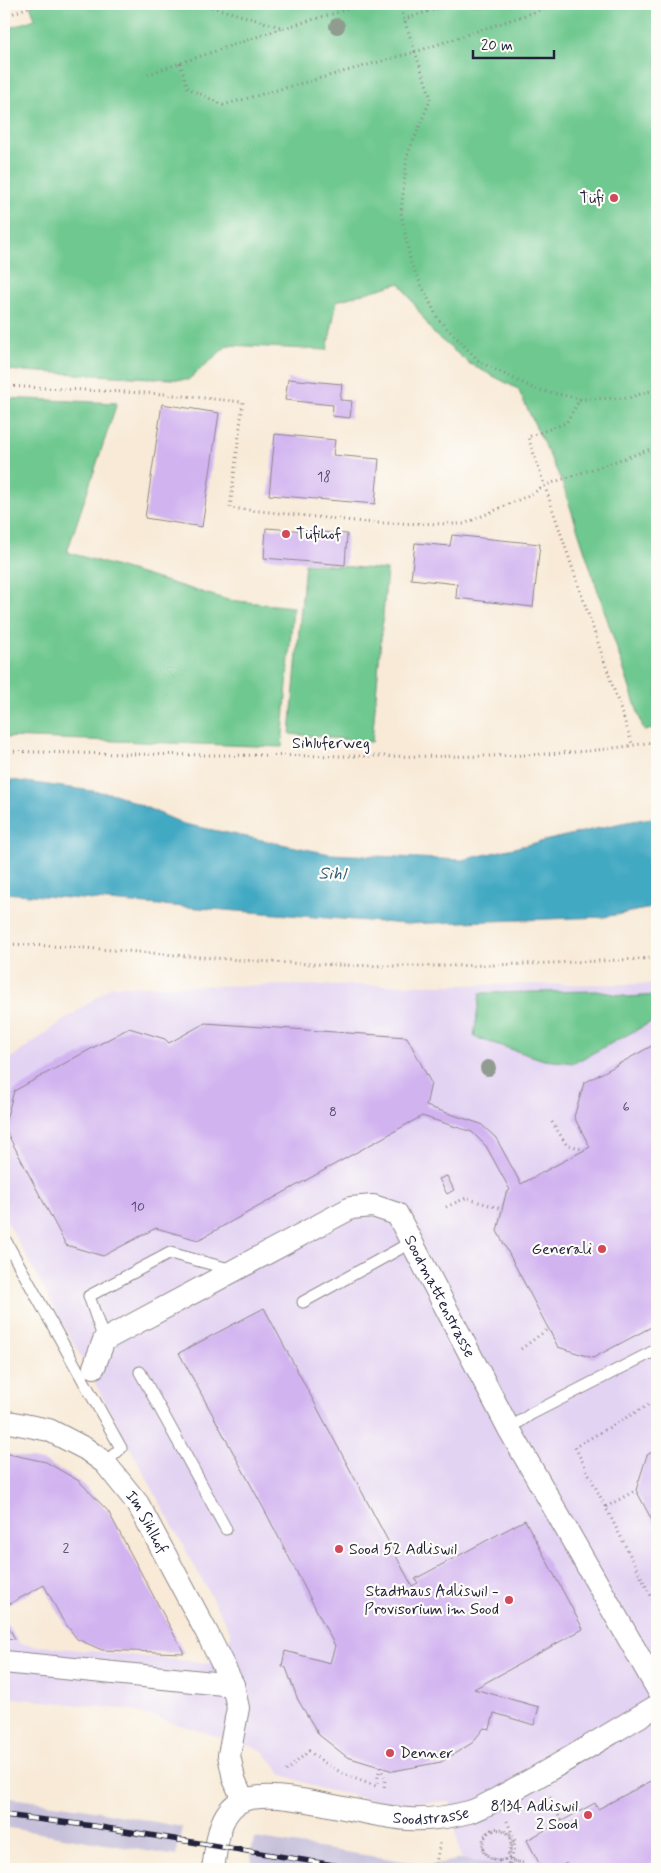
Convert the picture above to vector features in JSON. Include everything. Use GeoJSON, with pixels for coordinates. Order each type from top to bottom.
{"type":"FeatureCollection","features":[{"type":"Feature","properties":{"kind":"street","name":"Soodmattenstrasse"},"geometry":{"type":"LineString","coordinates":[[104,1340],[351,1208],[373,1206],[397,1214],[410,1243],[509,1429],[657,1688]]}},
{"type":"Feature","properties":{"kind":"street"},"geometry":{"type":"LineString","coordinates":[[86,1371],[104,1340]]}},
{"type":"Feature","properties":{"kind":"street","name":"Im Sihlhof"},"geometry":{"type":"LineString","coordinates":[[4,1421],[49,1430],[86,1448],[104,1463],[138,1504],[233,1685],[238,1708],[229,1755],[234,1779],[243,1800]]}},
{"type":"Feature","properties":{"kind":"street"},"geometry":{"type":"LineString","coordinates":[[4,1662],[233,1685]]}},
{"type":"Feature","properties":{"kind":"street","name":"Soodstrasse"},"geometry":{"type":"LineString","coordinates":[[243,1800],[266,1797],[287,1799],[382,1817],[410,1819],[442,1817],[471,1811],[540,1776],[657,1706]]}},
{"type":"Feature","properties":{"kind":"street"},"geometry":{"type":"LineString","coordinates":[[217,1865],[220,1826],[231,1809],[243,1800]]}},
{"type":"Feature","properties":{"kind":"lane"},"geometry":{"type":"LineString","coordinates":[[4,1238],[86,1371],[120,1448],[104,1463]]}},
{"type":"Feature","properties":{"kind":"lane"},"geometry":{"type":"LineString","coordinates":[[303,1302],[410,1243]]}},
{"type":"Feature","properties":{"kind":"lane"},"geometry":{"type":"LineString","coordinates":[[104,1340],[89,1296],[170,1253],[233,1270]]}},
{"type":"Feature","properties":{"kind":"lane"},"geometry":{"type":"LineString","coordinates":[[509,1429],[531,1414],[654,1351]]}},
{"type":"Feature","properties":{"kind":"lane"},"geometry":{"type":"LineString","coordinates":[[140,1372],[226,1529]]}},
{"type":"Feature","properties":{"kind":"lane"},"geometry":{"type":"LineString","coordinates":[[4,1432],[49,1430]]}},
{"type":"Feature","properties":{"kind":"path"},"geometry":{"type":"LineString","coordinates":[[4,17],[36,4]]}},
{"type":"Feature","properties":{"kind":"path"},"geometry":{"type":"LineString","coordinates":[[202,4],[284,28]]}},
{"type":"Feature","properties":{"kind":"path"},"geometry":{"type":"LineString","coordinates":[[148,74],[284,28],[366,4]]}},
{"type":"Feature","properties":{"kind":"path"},"geometry":{"type":"LineString","coordinates":[[399,4],[431,98],[407,156],[401,213],[411,264],[438,319],[480,362],[535,389],[580,399],[628,398],[657,388]]}},
{"type":"Feature","properties":{"kind":"path"},"geometry":{"type":"LineString","coordinates":[[404,18],[452,4]]}},
{"type":"Feature","properties":{"kind":"path"},"geometry":{"type":"LineString","coordinates":[[180,63],[188,88],[223,105],[415,52],[558,4]]}},
{"type":"Feature","properties":{"kind":"path"},"geometry":{"type":"LineString","coordinates":[[4,386],[164,394],[243,402],[230,508],[374,523],[464,524],[534,493],[543,486],[657,447]]}},
{"type":"Feature","properties":{"kind":"path"},"geometry":{"type":"LineString","coordinates":[[580,399],[566,423],[528,437],[632,746]]}},
{"type":"Feature","properties":{"kind":"path","name":"Sihluferweg"},"geometry":{"type":"LineString","coordinates":[[4,751],[90,754],[509,756],[632,746],[657,741]]}},
{"type":"Feature","properties":{"kind":"path"},"geometry":{"type":"LineString","coordinates":[[4,944],[313,964],[410,966],[530,965],[657,958]]}},
{"type":"Feature","properties":{"kind":"path"},"geometry":{"type":"LineString","coordinates":[[552,1122],[566,1144],[585,1150]]}},
{"type":"Feature","properties":{"kind":"path"},"geometry":{"type":"LineString","coordinates":[[446,1207],[466,1198],[502,1209]]}},
{"type":"Feature","properties":{"kind":"path"},"geometry":{"type":"LineString","coordinates":[[521,1349],[548,1330]]}},
{"type":"Feature","properties":{"kind":"path"},"geometry":{"type":"LineString","coordinates":[[657,1400],[575,1447],[657,1608]]}},
{"type":"Feature","properties":{"kind":"path"},"geometry":{"type":"LineString","coordinates":[[606,1507],[636,1490]]}},
{"type":"Feature","properties":{"kind":"path"},"geometry":{"type":"LineString","coordinates":[[286,1771],[309,1751],[324,1764],[346,1776],[376,1786],[380,1767],[385,1778],[383,1799]]}},
{"type":"Feature","properties":{"kind":"path"},"geometry":{"type":"LineString","coordinates":[[548,1793],[561,1821]]}},
{"type":"Feature","properties":{"kind":"path"},"geometry":{"type":"LineString","coordinates":[[505,1816],[515,1841],[508,1869]]}},
{"type":"Feature","properties":{"kind":"path"},"geometry":{"type":"LineString","coordinates":[[511,1860],[510,1853],[511,1846],[511,1841],[511,1835],[505,1830],[495,1828],[487,1833],[485,1837],[482,1842],[483,1847],[484,1853],[488,1856],[492,1859],[498,1860],[504,1861],[510,1854],[513,1840],[508,1832],[499,1828],[491,1831],[484,1836],[483,1842],[482,1847],[485,1852],[488,1857],[494,1859],[499,1861],[511,1860],[523,1863]]}},
{"type":"Feature","properties":{"kind":"path"},"geometry":{"type":"LineString","coordinates":[[435,1869],[441,1835]]}},
{"type":"Feature","properties":{"kind":"shaded area"},"geometry":{"type":"Polygon","coordinates":[[[657,984],[657,1869],[590,1869],[567,1863],[555,1869],[518,1869],[461,1859],[450,1801],[393,1804],[322,1789],[283,1775],[262,1750],[131,1710],[4,1697],[4,1617],[20,1644],[209,1663],[232,1635],[4,1216],[4,1063],[112,986],[657,984]]]}},
{"type":"Feature","properties":{"kind":"shaded area"},"geometry":{"type":"Polygon","coordinates":[[[4,1797],[82,1808],[182,1827],[176,1856],[4,1827],[4,1797]]]}},
{"type":"Feature","properties":{"kind":"shaded area"},"geometry":{"type":"Polygon","coordinates":[[[254,1838],[430,1865],[461,1859],[523,1869],[264,1869],[252,1867],[251,1852],[254,1838]]]}},
{"type":"Feature","properties":{"kind":"green space"},"geometry":{"type":"Polygon","coordinates":[[[30,4],[657,4],[657,728],[644,731],[562,482],[518,389],[470,364],[434,334],[400,283],[337,301],[327,350],[228,345],[188,380],[4,370],[4,30],[35,19],[30,4]]]}},
{"type":"Feature","properties":{"kind":"green space"},"geometry":{"type":"Polygon","coordinates":[[[4,398],[117,403],[67,552],[228,600],[293,607],[282,747],[4,737],[4,398]]]}},
{"type":"Feature","properties":{"kind":"green space"},"geometry":{"type":"Polygon","coordinates":[[[305,563],[387,570],[372,742],[290,734],[305,563]]]}},
{"type":"Feature","properties":{"kind":"green space"},"geometry":{"type":"Polygon","coordinates":[[[597,991],[629,997],[657,995],[657,1019],[574,1063],[544,1060],[474,1037],[480,993],[597,991]]]}},
{"type":"Feature","properties":{"kind":"water","name":"Sihl"},"geometry":{"type":"Polygon","coordinates":[[[4,779],[115,794],[184,824],[330,854],[462,860],[621,823],[657,817],[657,907],[604,917],[406,924],[4,893],[4,779]]]}},
{"type":"Feature","properties":{"kind":"building"},"geometry":{"type":"Polygon","coordinates":[[[288,379],[342,384],[340,400],[352,401],[350,418],[332,416],[333,405],[285,400],[288,379]]]}},
{"type":"Feature","properties":{"kind":"building"},"geometry":{"type":"Polygon","coordinates":[[[162,404],[219,413],[202,527],[145,518],[162,404]]]}},
{"type":"Feature","properties":{"kind":"building"},"geometry":{"type":"Polygon","coordinates":[[[275,434],[335,440],[333,455],[379,459],[375,504],[269,495],[275,434]]]}},
{"type":"Feature","properties":{"kind":"building"},"geometry":{"type":"Polygon","coordinates":[[[266,528],[347,534],[345,565],[264,558],[266,528]]]}},
{"type":"Feature","properties":{"kind":"building"},"geometry":{"type":"Polygon","coordinates":[[[452,535],[540,544],[533,607],[456,598],[457,584],[411,579],[415,543],[450,546],[452,535]]]}},
{"type":"Feature","properties":{"kind":"building"},"geometry":{"type":"Polygon","coordinates":[[[205,1023],[407,1037],[431,1083],[426,1106],[481,1124],[496,1138],[521,1184],[590,1147],[574,1117],[584,1083],[657,1043],[657,1324],[593,1358],[558,1347],[497,1231],[506,1193],[510,1190],[486,1146],[472,1132],[422,1116],[198,1240],[156,1228],[103,1256],[66,1245],[4,1127],[14,1091],[129,1028],[165,1039],[169,1043],[205,1023]]]}},
{"type":"Feature","properties":{"kind":"building"},"geometry":{"type":"Polygon","coordinates":[[[447,1176],[454,1190],[447,1194],[439,1179],[447,1176]]]}},
{"type":"Feature","properties":{"kind":"building","name":"Sood 52 Adliswil"},"geometry":{"type":"Polygon","coordinates":[[[264,1308],[412,1586],[418,1583],[415,1579],[525,1520],[583,1629],[474,1689],[539,1707],[534,1725],[494,1713],[490,1729],[484,1728],[472,1743],[441,1762],[393,1771],[347,1757],[319,1735],[298,1700],[286,1668],[282,1666],[285,1651],[330,1663],[335,1646],[265,1511],[179,1353],[264,1308]]]}},
{"type":"Feature","properties":{"kind":"building"},"geometry":{"type":"Polygon","coordinates":[[[657,1449],[657,1530],[636,1490],[647,1455],[657,1449]]]}},
{"type":"Feature","properties":{"kind":"building"},"geometry":{"type":"Polygon","coordinates":[[[4,1453],[46,1462],[79,1481],[108,1511],[184,1653],[102,1650],[77,1639],[62,1619],[44,1585],[4,1607],[4,1453]]]}},
{"type":"Feature","properties":{"kind":"building"},"geometry":{"type":"Polygon","coordinates":[[[4,1618],[15,1639],[4,1638],[4,1618]]]}},
{"type":"Feature","properties":{"kind":"building"},"geometry":{"type":"Polygon","coordinates":[[[657,1778],[657,1861],[642,1869],[570,1869],[567,1863],[555,1869],[542,1869],[527,1840],[595,1803],[598,1809],[657,1778]]]}},
{"type":"Feature","properties":{"kind":"railway"},"geometry":{"type":"LineString","coordinates":[[4,1815],[94,1826],[358,1869]]}},
{"type":"Feature","properties":{"kind":"place","name":"Tüfi"},"geometry":{"type":"Point","coordinates":[614,198]}},
{"type":"Feature","properties":{"kind":"place","name":"Tüfihof"},"geometry":{"type":"Point","coordinates":[286,534]}},
{"type":"Feature","properties":{"kind":"place","name":"Generali"},"geometry":{"type":"Point","coordinates":[602,1249]}},
{"type":"Feature","properties":{"kind":"place","name":"Sood 52 Adliswil"},"geometry":{"type":"Point","coordinates":[339,1549]}},
{"type":"Feature","properties":{"kind":"place","name":"Stadthaus Adliswil - Provisorium im Sood"},"geometry":{"type":"Point","coordinates":[509,1600]}},
{"type":"Feature","properties":{"kind":"place","name":"Denner"},"geometry":{"type":"Point","coordinates":[390,1753]}},
{"type":"Feature","properties":{"kind":"place","name":"8134 Adliswil 2 Sood"},"geometry":{"type":"Point","coordinates":[588,1815]}}]}
